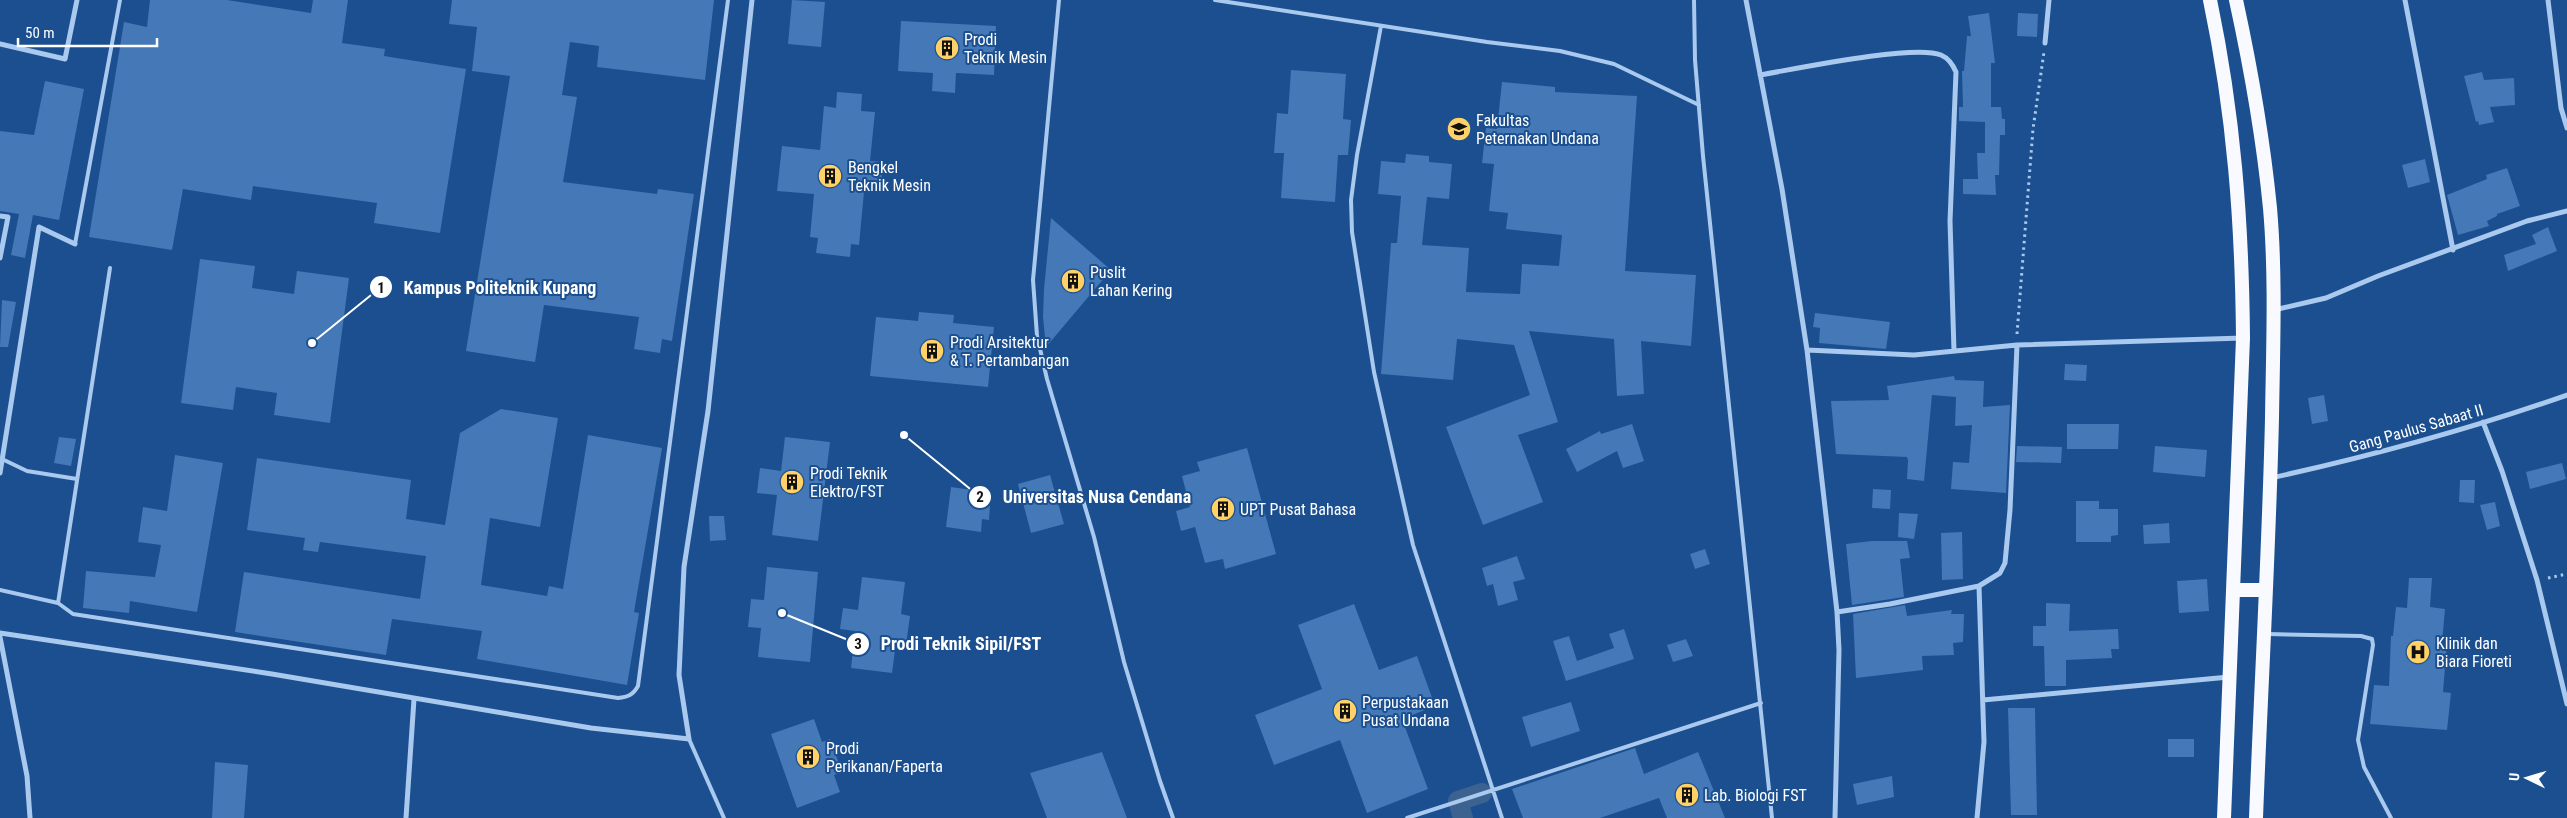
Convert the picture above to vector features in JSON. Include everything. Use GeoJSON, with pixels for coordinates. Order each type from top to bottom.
{"type":"FeatureCollection","features":[{"type":"Feature","properties":{"kind":"highway"},"geometry":{"type":"LineString","coordinates":[[2210,0],[2224,65],[2237,168],[2244,338],[2224,818]]}},
{"type":"Feature","properties":{"kind":"highway"},"geometry":{"type":"LineString","coordinates":[[2236,0],[2251,68],[2263,141],[2270,210],[2274,310],[2270,478],[2256,818]]}},
{"type":"Feature","properties":{"kind":"highway"},"geometry":{"type":"LineString","coordinates":[[2234,590],[2265,590]]}},
{"type":"Feature","properties":{"kind":"street"},"geometry":{"type":"LineString","coordinates":[[0,44],[66,59],[77,0]]}},
{"type":"Feature","properties":{"kind":"street"},"geometry":{"type":"LineString","coordinates":[[0,633],[272,674],[591,728],[690,739],[679,675],[684,567],[708,412],[752,0]]}},
{"type":"Feature","properties":{"kind":"street"},"geometry":{"type":"LineString","coordinates":[[1746,0],[1782,189],[1807,350],[1837,612],[1839,650],[1835,818]]}},
{"type":"Feature","properties":{"kind":"street"},"geometry":{"type":"LineString","coordinates":[[2046,43],[2049,0]]}},
{"type":"Feature","properties":{"kind":"street"},"geometry":{"type":"LineString","coordinates":[[2405,0],[2452,250]]}},
{"type":"Feature","properties":{"kind":"street"},"geometry":{"type":"LineString","coordinates":[[2548,0],[2561,108],[2567,128]]}},
{"type":"Feature","properties":{"kind":"street"},"geometry":{"type":"LineString","coordinates":[[1760,75],[1916,52],[1943,56],[1951,63],[1956,72],[1950,220],[1954,351]]}},
{"type":"Feature","properties":{"kind":"street"},"geometry":{"type":"LineString","coordinates":[[2274,310],[2326,298],[2378,276],[2527,221],[2567,210]]}},
{"type":"Feature","properties":{"kind":"street"},"geometry":{"type":"LineString","coordinates":[[0,216],[8,217],[0,258]]}},
{"type":"Feature","properties":{"kind":"street"},"geometry":{"type":"LineString","coordinates":[[0,473],[39,227],[75,244]]}},
{"type":"Feature","properties":{"kind":"street"},"geometry":{"type":"LineString","coordinates":[[1807,350],[1914,355],[2017,345],[2244,338]]}},
{"type":"Feature","properties":{"kind":"street"},"geometry":{"type":"LineString","coordinates":[[1837,612],[1890,604],[1979,586],[2000,573],[2005,563],[2010,510],[2017,345]]}},
{"type":"Feature","properties":{"kind":"street","name":"Gang Paulus Sabaat II"},"geometry":{"type":"LineString","coordinates":[[2270,478],[2350,460],[2483,422],[2567,395]]}},
{"type":"Feature","properties":{"kind":"street"},"geometry":{"type":"LineString","coordinates":[[2483,422],[2502,471],[2537,580],[2567,704]]}},
{"type":"Feature","properties":{"kind":"street"},"geometry":{"type":"LineString","coordinates":[[1978,818],[1984,742],[1979,586]]}},
{"type":"Feature","properties":{"kind":"street"},"geometry":{"type":"LineString","coordinates":[[0,637],[27,776],[30,818]]}},
{"type":"Feature","properties":{"kind":"street"},"geometry":{"type":"LineString","coordinates":[[1983,700],[2230,677]]}},
{"type":"Feature","properties":{"kind":"street"},"geometry":{"type":"LineString","coordinates":[[406,818],[414,698]]}},
{"type":"Feature","properties":{"kind":"lane"},"geometry":{"type":"LineString","coordinates":[[75,244],[120,0]]}},
{"type":"Feature","properties":{"kind":"lane"},"geometry":{"type":"LineString","coordinates":[[0,590],[58,603],[73,614],[618,698],[629,697],[635,692],[641,667],[728,0]]}},
{"type":"Feature","properties":{"kind":"lane"},"geometry":{"type":"LineString","coordinates":[[1060,0],[1033,280],[1037,336],[1047,379],[1094,537],[1124,662],[1173,818]]}},
{"type":"Feature","properties":{"kind":"lane"},"geometry":{"type":"LineString","coordinates":[[1215,0],[1560,51],[1614,64],[1699,105]]}},
{"type":"Feature","properties":{"kind":"lane"},"geometry":{"type":"LineString","coordinates":[[1694,0],[1695,60],[1703,156],[1762,702],[1772,818]]}},
{"type":"Feature","properties":{"kind":"lane"},"geometry":{"type":"LineString","coordinates":[[1381,26],[1357,155],[1351,200],[1352,232],[1374,372],[1413,545],[1502,818]]}},
{"type":"Feature","properties":{"kind":"lane"},"geometry":{"type":"LineString","coordinates":[[58,603],[110,268]]}},
{"type":"Feature","properties":{"kind":"lane"},"geometry":{"type":"LineString","coordinates":[[1,459],[27,471],[77,479]]}},
{"type":"Feature","properties":{"kind":"lane"},"geometry":{"type":"LineString","coordinates":[[2263,634],[2361,636],[2372,639],[2373,645],[2358,740],[2364,767],[2391,818]]}},
{"type":"Feature","properties":{"kind":"lane"},"geometry":{"type":"LineString","coordinates":[[1407,818],[1762,702]]}},
{"type":"Feature","properties":{"kind":"lane"},"geometry":{"type":"LineString","coordinates":[[690,739],[724,818]]}},
{"type":"Feature","properties":{"kind":"path"},"geometry":{"type":"LineString","coordinates":[[2017,345],[2033,129],[2046,43]]}},
{"type":"Feature","properties":{"kind":"path"},"geometry":{"type":"LineString","coordinates":[[2537,580],[2567,574]]}},
{"type":"Feature","properties":{"kind":"building"},"geometry":{"type":"Polygon","coordinates":[[[150,0],[227,0],[311,13],[313,0],[348,0],[342,43],[385,49],[384,56],[466,69],[440,233],[374,223],[377,203],[253,186],[251,200],[183,189],[172,250],[89,237],[124,22],[147,27],[150,0]]]}},
{"type":"Feature","properties":{"kind":"building"},"geometry":{"type":"Polygon","coordinates":[[[452,0],[714,0],[705,80],[597,67],[599,46],[570,42],[562,95],[577,97],[563,182],[657,194],[658,189],[694,194],[672,341],[662,339],[660,353],[634,349],[639,317],[544,305],[535,362],[466,351],[510,76],[472,71],[477,27],[449,24],[452,0]]]}},
{"type":"Feature","properties":{"kind":"building"},"geometry":{"type":"Polygon","coordinates":[[[792,0],[825,2],[821,47],[788,44],[792,0]]]}},
{"type":"Feature","properties":{"kind":"building"},"geometry":{"type":"Polygon","coordinates":[[[1989,13],[1995,63],[1991,63],[1991,107],[2001,107],[2002,119],[2005,119],[2005,135],[2000,135],[1999,175],[1995,175],[1996,195],[1963,194],[1963,179],[1978,179],[1977,153],[1985,153],[1985,122],[1959,121],[1959,107],[1963,107],[1962,71],[1964,71],[1967,36],[1971,36],[1968,16],[1989,13]]]}},
{"type":"Feature","properties":{"kind":"building"},"geometry":{"type":"Polygon","coordinates":[[[2018,13],[2038,14],[2037,37],[2017,36],[2018,13]]]}},
{"type":"Feature","properties":{"kind":"building","name":"Prodi Teknik Mesin"},"geometry":{"type":"Polygon","coordinates":[[[901,21],[996,26],[994,75],[956,73],[955,93],[932,91],[933,73],[898,71],[901,21]]]}},
{"type":"Feature","properties":{"kind":"building"},"geometry":{"type":"Polygon","coordinates":[[[1291,70],[1346,74],[1343,119],[1351,120],[1348,155],[1338,155],[1335,202],[1281,198],[1284,153],[1274,153],[1277,113],[1288,114],[1291,70]]]}},
{"type":"Feature","properties":{"kind":"building"},"geometry":{"type":"Polygon","coordinates":[[[2482,72],[2484,80],[2514,78],[2515,105],[2490,107],[2494,122],[2479,125],[2478,121],[2476,122],[2464,76],[2482,72]]]}},
{"type":"Feature","properties":{"kind":"building"},"geometry":{"type":"Polygon","coordinates":[[[45,81],[84,89],[59,220],[33,215],[25,258],[11,255],[19,214],[0,211],[0,131],[34,135],[45,81]]]}},
{"type":"Feature","properties":{"kind":"building"},"geometry":{"type":"Polygon","coordinates":[[[1502,82],[1555,87],[1555,92],[1637,96],[1625,271],[1696,275],[1691,346],[1641,341],[1644,394],[1617,396],[1614,339],[1529,331],[1558,422],[1518,435],[1543,502],[1483,525],[1446,427],[1530,395],[1514,345],[1457,339],[1453,380],[1381,374],[1391,243],[1397,243],[1401,196],[1378,194],[1381,161],[1405,163],[1406,154],[1429,156],[1429,162],[1452,164],[1449,199],[1427,197],[1422,245],[1469,248],[1466,292],[1520,294],[1522,264],[1559,266],[1562,235],[1506,229],[1508,213],[1489,211],[1494,164],[1482,163],[1486,128],[1497,129],[1502,82]]]}},
{"type":"Feature","properties":{"kind":"building","name":"Bengkel Teknik Mesin"},"geometry":{"type":"Polygon","coordinates":[[[837,92],[862,94],[861,111],[875,112],[870,161],[883,162],[880,193],[864,192],[859,245],[851,244],[850,257],[816,253],[818,238],[810,237],[814,194],[777,191],[782,146],[820,150],[824,106],[836,108],[837,92]]]}},
{"type":"Feature","properties":{"kind":"building"},"geometry":{"type":"Polygon","coordinates":[[[2425,159],[2430,182],[2408,188],[2402,165],[2425,159]]]}},
{"type":"Feature","properties":{"kind":"building"},"geometry":{"type":"Polygon","coordinates":[[[2507,168],[2520,206],[2497,214],[2497,216],[2487,221],[2489,226],[2458,235],[2447,195],[2487,179],[2486,175],[2507,168]]]}},
{"type":"Feature","properties":{"kind":"building","name":"Puslit Lahan Kering"},"geometry":{"type":"Polygon","coordinates":[[[1051,218],[1111,270],[1046,347],[1043,317],[1044,289],[1051,218]]]}},
{"type":"Feature","properties":{"kind":"building"},"geometry":{"type":"Polygon","coordinates":[[[2548,227],[2557,251],[2508,271],[2504,255],[2536,244],[2532,235],[2548,227]]]}},
{"type":"Feature","properties":{"kind":"building"},"geometry":{"type":"Polygon","coordinates":[[[200,259],[255,266],[252,288],[294,294],[297,271],[349,278],[330,423],[274,415],[277,393],[236,387],[233,410],[181,403],[200,259]]]}},
{"type":"Feature","properties":{"kind":"building"},"geometry":{"type":"Polygon","coordinates":[[[2,300],[16,302],[8,347],[0,347],[2,300]]]}},
{"type":"Feature","properties":{"kind":"building","name":"Prodi Arsitektur & T. Pertambangan"},"geometry":{"type":"Polygon","coordinates":[[[919,312],[954,315],[953,323],[994,327],[988,387],[870,376],[876,317],[918,321],[919,312]]]}},
{"type":"Feature","properties":{"kind":"building"},"geometry":{"type":"Polygon","coordinates":[[[1815,313],[1890,322],[1886,349],[1819,343],[1820,328],[1813,327],[1815,313]]]}},
{"type":"Feature","properties":{"kind":"building"},"geometry":{"type":"Polygon","coordinates":[[[2065,364],[2087,365],[2086,381],[2064,380],[2065,364]]]}},
{"type":"Feature","properties":{"kind":"building"},"geometry":{"type":"Polygon","coordinates":[[[1954,376],[1955,380],[1984,381],[1983,407],[2010,405],[2006,493],[1951,489],[1953,462],[1969,463],[1972,425],[1955,426],[1956,397],[1932,395],[1924,481],[1907,479],[1907,457],[1836,454],[1831,401],[1889,400],[1887,386],[1954,376]]]}},
{"type":"Feature","properties":{"kind":"building"},"geometry":{"type":"Polygon","coordinates":[[[2324,395],[2328,421],[2312,424],[2308,398],[2324,395]]]}},
{"type":"Feature","properties":{"kind":"building"},"geometry":{"type":"Polygon","coordinates":[[[501,409],[558,418],[540,527],[490,518],[481,585],[547,596],[549,586],[563,589],[588,435],[662,448],[634,612],[639,613],[627,685],[477,659],[482,631],[392,619],[386,655],[235,632],[244,572],[420,599],[426,556],[320,542],[318,552],[303,550],[305,538],[247,530],[257,458],[411,480],[406,519],[445,525],[460,433],[501,409]]]}},
{"type":"Feature","properties":{"kind":"building"},"geometry":{"type":"Polygon","coordinates":[[[1632,424],[1644,461],[1623,468],[1617,451],[1577,472],[1566,449],[1600,431],[1601,434],[1632,424]]]}},
{"type":"Feature","properties":{"kind":"building"},"geometry":{"type":"Polygon","coordinates":[[[2067,424],[2119,424],[2118,449],[2067,449],[2067,424]]]}},
{"type":"Feature","properties":{"kind":"building"},"geometry":{"type":"Polygon","coordinates":[[[59,437],[76,439],[71,466],[54,463],[59,437]]]}},
{"type":"Feature","properties":{"kind":"building","name":"Prodi Teknik Elektro/FST"},"geometry":{"type":"Polygon","coordinates":[[[785,437],[830,442],[818,541],[772,535],[777,495],[757,493],[760,468],[781,471],[785,437]]]}},
{"type":"Feature","properties":{"kind":"building"},"geometry":{"type":"Polygon","coordinates":[[[2017,446],[2062,447],[2061,463],[2016,462],[2017,446]]]}},
{"type":"Feature","properties":{"kind":"building"},"geometry":{"type":"Polygon","coordinates":[[[2155,446],[2207,450],[2205,477],[2153,472],[2155,446]]]}},
{"type":"Feature","properties":{"kind":"building","name":"UPT Pusat Bahasa"},"geometry":{"type":"Polygon","coordinates":[[[1247,448],[1276,554],[1225,569],[1223,559],[1205,563],[1195,527],[1181,531],[1176,511],[1190,507],[1182,476],[1200,471],[1197,462],[1247,448]]]}},
{"type":"Feature","properties":{"kind":"building"},"geometry":{"type":"Polygon","coordinates":[[[175,455],[223,463],[197,612],[130,601],[129,613],[83,608],[86,571],[155,577],[161,545],[138,542],[143,507],[167,511],[175,455]]]}},
{"type":"Feature","properties":{"kind":"building"},"geometry":{"type":"Polygon","coordinates":[[[2562,463],[2566,479],[2530,489],[2526,472],[2562,463]]]}},
{"type":"Feature","properties":{"kind":"building"},"geometry":{"type":"Polygon","coordinates":[[[1050,475],[1064,524],[1031,533],[1018,484],[1050,475]]]}},
{"type":"Feature","properties":{"kind":"building"},"geometry":{"type":"Polygon","coordinates":[[[2460,480],[2475,480],[2474,503],[2459,502],[2460,480]]]}},
{"type":"Feature","properties":{"kind":"building"},"geometry":{"type":"Polygon","coordinates":[[[951,487],[986,492],[984,504],[990,505],[989,520],[982,519],[981,532],[946,527],[951,487]]]}},
{"type":"Feature","properties":{"kind":"building"},"geometry":{"type":"Polygon","coordinates":[[[1873,489],[1891,490],[1890,509],[1872,508],[1873,489]]]}},
{"type":"Feature","properties":{"kind":"building"},"geometry":{"type":"Polygon","coordinates":[[[2076,501],[2099,501],[2099,509],[2118,509],[2118,535],[2111,536],[2111,542],[2076,542],[2076,501]]]}},
{"type":"Feature","properties":{"kind":"building"},"geometry":{"type":"Polygon","coordinates":[[[2495,502],[2500,526],[2487,530],[2480,505],[2495,502]]]}},
{"type":"Feature","properties":{"kind":"building"},"geometry":{"type":"Polygon","coordinates":[[[1899,513],[1918,514],[1914,539],[1898,537],[1899,513]]]}},
{"type":"Feature","properties":{"kind":"building"},"geometry":{"type":"Polygon","coordinates":[[[709,516],[724,516],[726,540],[710,541],[709,516]]]}},
{"type":"Feature","properties":{"kind":"building"},"geometry":{"type":"Polygon","coordinates":[[[2169,523],[2170,543],[2144,544],[2143,525],[2169,523]]]}},
{"type":"Feature","properties":{"kind":"building"},"geometry":{"type":"Polygon","coordinates":[[[1962,532],[1963,579],[1942,580],[1941,533],[1962,532]]]}},
{"type":"Feature","properties":{"kind":"building"},"geometry":{"type":"Polygon","coordinates":[[[1872,541],[1907,541],[1910,558],[1900,559],[1904,597],[1852,605],[1846,544],[1872,541]]]}},
{"type":"Feature","properties":{"kind":"building"},"geometry":{"type":"Polygon","coordinates":[[[1705,549],[1710,564],[1695,569],[1690,554],[1705,549]]]}},
{"type":"Feature","properties":{"kind":"building"},"geometry":{"type":"Polygon","coordinates":[[[1517,556],[1525,579],[1513,582],[1518,600],[1498,606],[1493,584],[1487,586],[1482,568],[1517,556]]]}},
{"type":"Feature","properties":{"kind":"building"},"geometry":{"type":"Polygon","coordinates":[[[767,567],[818,572],[810,662],[758,657],[761,628],[748,627],[751,599],[764,600],[767,567]]]}},
{"type":"Feature","properties":{"kind":"building"},"geometry":{"type":"Polygon","coordinates":[[[862,577],[905,582],[901,614],[910,616],[906,645],[896,643],[892,673],[851,668],[855,631],[840,629],[843,608],[858,610],[862,577]]]}},
{"type":"Feature","properties":{"kind":"building","name":"Klinik dan Biara Fioreti"},"geometry":{"type":"Polygon","coordinates":[[[2409,578],[2432,578],[2430,607],[2445,609],[2442,643],[2447,643],[2443,692],[2451,693],[2447,730],[2370,724],[2374,685],[2389,686],[2391,636],[2393,636],[2396,607],[2407,608],[2409,578]]]}},
{"type":"Feature","properties":{"kind":"building"},"geometry":{"type":"Polygon","coordinates":[[[2207,579],[2209,611],[2179,613],[2177,581],[2207,579]]]}},
{"type":"Feature","properties":{"kind":"building"},"geometry":{"type":"Polygon","coordinates":[[[2046,603],[2070,604],[2069,631],[2118,629],[2119,649],[2111,649],[2112,658],[2066,660],[2066,686],[2045,686],[2044,646],[2033,646],[2033,626],[2046,626],[2046,603]]]}},
{"type":"Feature","properties":{"kind":"building","name":"Perpustakaan Pusat Undana"},"geometry":{"type":"Polygon","coordinates":[[[1354,604],[1379,670],[1417,656],[1435,706],[1402,719],[1428,789],[1367,813],[1340,740],[1274,765],[1255,715],[1322,689],[1298,625],[1354,604]]]}},
{"type":"Feature","properties":{"kind":"building"},"geometry":{"type":"Polygon","coordinates":[[[1905,605],[1907,616],[1952,610],[1951,614],[1964,614],[1963,642],[1953,643],[1954,655],[1922,656],[1923,670],[1856,678],[1853,614],[1905,605]]]}},
{"type":"Feature","properties":{"kind":"building"},"geometry":{"type":"Polygon","coordinates":[[[1624,629],[1634,659],[1566,681],[1553,641],[1569,636],[1577,661],[1614,648],[1609,634],[1624,629]]]}},
{"type":"Feature","properties":{"kind":"building"},"geometry":{"type":"Polygon","coordinates":[[[1686,639],[1693,656],[1673,662],[1667,645],[1686,639]]]}},
{"type":"Feature","properties":{"kind":"building"},"geometry":{"type":"Polygon","coordinates":[[[1571,702],[1580,731],[1531,747],[1522,717],[1571,702]]]}},
{"type":"Feature","properties":{"kind":"building"},"geometry":{"type":"Polygon","coordinates":[[[2008,708],[2035,708],[2037,815],[2011,815],[2008,708]]]}},
{"type":"Feature","properties":{"kind":"building","name":"Prodi Perikanan/Faperta"},"geometry":{"type":"Polygon","coordinates":[[[814,719],[822,742],[830,739],[842,772],[834,775],[840,792],[797,808],[771,734],[814,719]]]}},
{"type":"Feature","properties":{"kind":"building"},"geometry":{"type":"Polygon","coordinates":[[[2168,739],[2194,739],[2194,757],[2168,757],[2168,739]]]}},
{"type":"Feature","properties":{"kind":"building"},"geometry":{"type":"Polygon","coordinates":[[[1635,748],[1644,774],[1698,752],[1725,818],[1667,818],[1659,798],[1600,818],[1523,818],[1512,789],[1635,748]]]}},
{"type":"Feature","properties":{"kind":"building"},"geometry":{"type":"Polygon","coordinates":[[[1102,752],[1127,818],[1047,818],[1030,773],[1102,752]]]}},
{"type":"Feature","properties":{"kind":"building"},"geometry":{"type":"Polygon","coordinates":[[[215,762],[248,765],[244,818],[212,818],[215,762]]]}},
{"type":"Feature","properties":{"kind":"building"},"geometry":{"type":"Polygon","coordinates":[[[1892,776],[1894,797],[1857,805],[1853,784],[1892,776]]]}},
{"type":"Feature","properties":{"kind":"waterway"},"geometry":{"type":"LineString","coordinates":[[1463,818],[1458,801],[1482,793]]}},
{"type":"Feature","properties":{"kind":"place","name":"Prodi Teknik Mesin"},"geometry":{"type":"Point","coordinates":[947,48]}},
{"type":"Feature","properties":{"kind":"place","name":"Fakultas Peternakan Undana"},"geometry":{"type":"Point","coordinates":[1459,129]}},
{"type":"Feature","properties":{"kind":"place","name":"Bengkel Teknik Mesin"},"geometry":{"type":"Point","coordinates":[830,176]}},
{"type":"Feature","properties":{"kind":"place","name":"Puslit Lahan Kering"},"geometry":{"type":"Point","coordinates":[1073,281]}},
{"type":"Feature","properties":{"kind":"place","name":"Kampus Politeknik Kupang"},"geometry":{"type":"Point","coordinates":[312,343]}},
{"type":"Feature","properties":{"kind":"place","name":"Prodi Arsitektur & T. Pertambangan"},"geometry":{"type":"Point","coordinates":[932,351]}},
{"type":"Feature","properties":{"kind":"place","name":"Universitas Nusa Cendana"},"geometry":{"type":"Point","coordinates":[904,435]}},
{"type":"Feature","properties":{"kind":"place","name":"Prodi Teknik Elektro/FST"},"geometry":{"type":"Point","coordinates":[792,482]}},
{"type":"Feature","properties":{"kind":"place","name":"UPT Pusat Bahasa"},"geometry":{"type":"Point","coordinates":[1223,509]}},
{"type":"Feature","properties":{"kind":"place","name":"Prodi Teknik Sipil/FST"},"geometry":{"type":"Point","coordinates":[782,613]}},
{"type":"Feature","properties":{"kind":"place","name":"Klinik dan Biara Fioreti"},"geometry":{"type":"Point","coordinates":[2418,652]}},
{"type":"Feature","properties":{"kind":"place","name":"Perpustakaan Pusat Undana"},"geometry":{"type":"Point","coordinates":[1345,711]}},
{"type":"Feature","properties":{"kind":"place","name":"Prodi Perikanan/Faperta"},"geometry":{"type":"Point","coordinates":[808,757]}},
{"type":"Feature","properties":{"kind":"place","name":"Lab. Biologi FST"},"geometry":{"type":"Point","coordinates":[1687,795]}}]}
